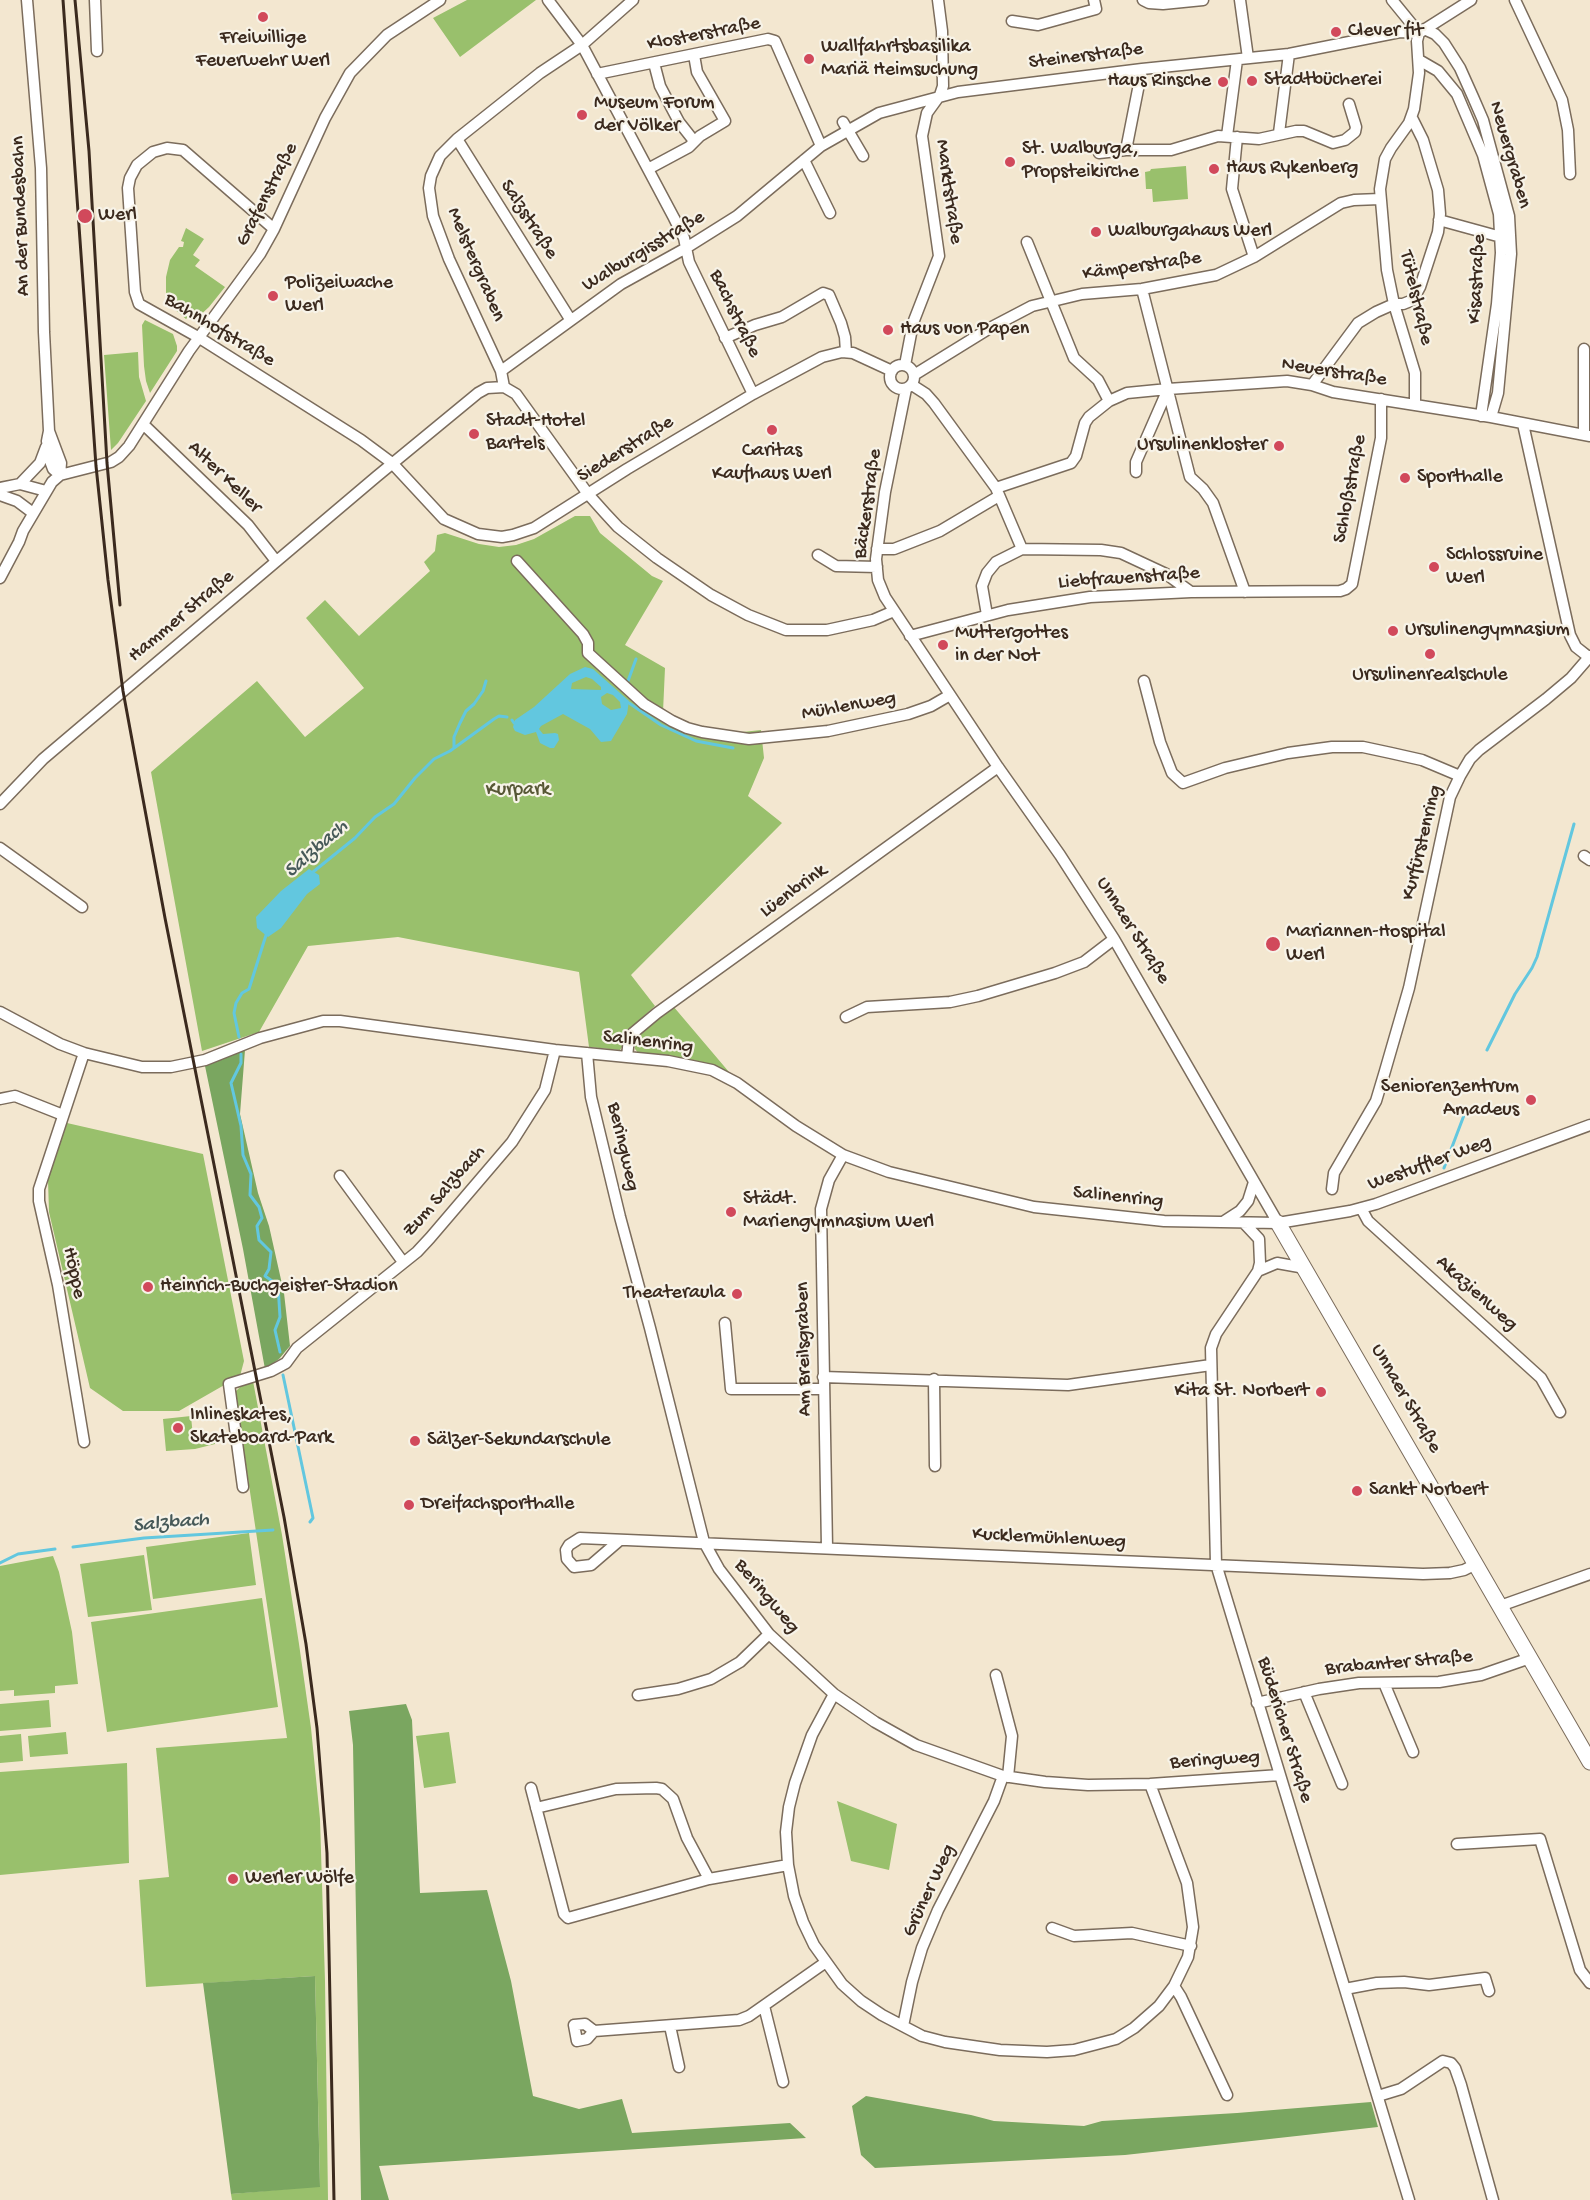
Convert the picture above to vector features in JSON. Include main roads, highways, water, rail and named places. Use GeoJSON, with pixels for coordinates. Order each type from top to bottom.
{"type":"FeatureCollection","features":[{"type":"Feature","properties":{"kind":"water"},"geometry":{"type":"Polygon","coordinates":[[[585,667],[593,669],[629,701],[627,714],[611,741],[601,742],[590,729],[563,714],[539,729],[543,734],[558,734],[559,740],[554,748],[540,743],[536,732],[525,735],[515,731],[513,727],[515,720],[534,707],[570,674],[585,667]],[[586,677],[572,683],[571,689],[601,690],[601,687],[592,679],[586,677]],[[607,693],[601,697],[602,704],[611,710],[621,708],[620,702],[607,693]]]}},
{"type":"Feature","properties":{"kind":"water"},"geometry":{"type":"Polygon","coordinates":[[[309,869],[319,875],[320,884],[307,894],[281,928],[268,937],[257,928],[256,917],[281,891],[309,869]]]}},
{"type":"Feature","properties":{"kind":"waterway"},"geometry":{"type":"LineString","coordinates":[[628,681],[636,659]]}},
{"type":"Feature","properties":{"kind":"waterway","name":"Salzbach"},"geometry":{"type":"LineString","coordinates":[[454,748],[454,737],[460,723],[466,711],[483,691],[486,681]]}},
{"type":"Feature","properties":{"kind":"waterway"},"geometry":{"type":"LineString","coordinates":[[629,703],[661,725],[696,741],[733,748]]}},
{"type":"Feature","properties":{"kind":"waterway","name":"Salzbach"},"geometry":{"type":"LineString","coordinates":[[313,872],[355,838],[375,817],[394,804],[434,759],[450,751],[499,716],[507,717]]}},
{"type":"Feature","properties":{"kind":"waterway"},"geometry":{"type":"LineString","coordinates":[[1487,1050],[1515,994],[1537,957],[1574,824]]}},
{"type":"Feature","properties":{"kind":"waterway","name":"Salzbach"},"geometry":{"type":"LineString","coordinates":[[239,1037],[234,1013],[236,1003],[242,993],[249,989],[267,932]]}},
{"type":"Feature","properties":{"kind":"waterway","name":"Salzbach"},"geometry":{"type":"LineString","coordinates":[[241,1054],[241,1063],[231,1083],[241,1126],[243,1155],[251,1174],[250,1195],[259,1207],[262,1218],[257,1226],[259,1240],[271,1252],[269,1269],[265,1276],[278,1285],[280,1317],[275,1330],[280,1352]]}},
{"type":"Feature","properties":{"kind":"waterway"},"geometry":{"type":"LineString","coordinates":[[1444,1168],[1466,1110]]}},
{"type":"Feature","properties":{"kind":"waterway","name":"Salzbach"},"geometry":{"type":"LineString","coordinates":[[283,1375],[313,1518],[310,1522]]}},
{"type":"Feature","properties":{"kind":"waterway","name":"Salzbach"},"geometry":{"type":"LineString","coordinates":[[73,1547],[144,1538],[273,1530]]}},
{"type":"Feature","properties":{"kind":"waterway","name":"Salzbach"},"geometry":{"type":"LineString","coordinates":[[0,1563],[18,1554],[55,1549]]}},
{"type":"Feature","properties":{"kind":"railway"},"geometry":{"type":"LineString","coordinates":[[63,0],[96,466],[123,691],[165,918],[284,1517],[306,1644],[317,1728],[327,1853],[334,2200]]}},
{"type":"Feature","properties":{"kind":"railway"},"geometry":{"type":"LineString","coordinates":[[75,0],[89,151],[107,463],[120,605]]}},
{"type":"Feature","properties":{"kind":"place","name":"Freiwillige Feuerwehr Werl"},"geometry":{"type":"Point","coordinates":[263,17]}},
{"type":"Feature","properties":{"kind":"place","name":"Clever fit"},"geometry":{"type":"Point","coordinates":[1336,32]}},
{"type":"Feature","properties":{"kind":"place","name":"Wallfahrtsbasilika Mariä Heimsuchung"},"geometry":{"type":"Point","coordinates":[809,59]}},
{"type":"Feature","properties":{"kind":"place","name":"Stadtbücherei"},"geometry":{"type":"Point","coordinates":[1252,81]}},
{"type":"Feature","properties":{"kind":"place","name":"Haus Rinsche"},"geometry":{"type":"Point","coordinates":[1223,82]}},
{"type":"Feature","properties":{"kind":"place","name":"Museum Forum der Völker"},"geometry":{"type":"Point","coordinates":[582,115]}},
{"type":"Feature","properties":{"kind":"place","name":"St. Walburga, Propsteikirche"},"geometry":{"type":"Point","coordinates":[1010,162]}},
{"type":"Feature","properties":{"kind":"place","name":"Haus Rykenberg"},"geometry":{"type":"Point","coordinates":[1214,169]}},
{"type":"Feature","properties":{"kind":"place","name":"Werl"},"geometry":{"type":"Point","coordinates":[85,216]}},
{"type":"Feature","properties":{"kind":"place","name":"Walburgahaus Werl"},"geometry":{"type":"Point","coordinates":[1096,232]}},
{"type":"Feature","properties":{"kind":"place","name":"Polizeiwache Werl"},"geometry":{"type":"Point","coordinates":[273,296]}},
{"type":"Feature","properties":{"kind":"place","name":"Haus von Papen"},"geometry":{"type":"Point","coordinates":[888,330]}},
{"type":"Feature","properties":{"kind":"place","name":"Caritas Kaufhaus Werl"},"geometry":{"type":"Point","coordinates":[772,430]}},
{"type":"Feature","properties":{"kind":"place","name":"Stadt-Hotel Bartels"},"geometry":{"type":"Point","coordinates":[474,434]}},
{"type":"Feature","properties":{"kind":"place","name":"Ursulinenkloster"},"geometry":{"type":"Point","coordinates":[1279,446]}},
{"type":"Feature","properties":{"kind":"place","name":"Sporthalle"},"geometry":{"type":"Point","coordinates":[1405,478]}},
{"type":"Feature","properties":{"kind":"place","name":"Schlossruine Werl"},"geometry":{"type":"Point","coordinates":[1434,567]}},
{"type":"Feature","properties":{"kind":"place","name":"Ursulinengymnasium"},"geometry":{"type":"Point","coordinates":[1393,631]}},
{"type":"Feature","properties":{"kind":"place","name":"Muttergottes in der Not"},"geometry":{"type":"Point","coordinates":[943,645]}},
{"type":"Feature","properties":{"kind":"place","name":"Ursulinenrealschule"},"geometry":{"type":"Point","coordinates":[1430,654]}},
{"type":"Feature","properties":{"kind":"place","name":"Mariannen-Hospital Werl"},"geometry":{"type":"Point","coordinates":[1273,944]}},
{"type":"Feature","properties":{"kind":"place","name":"Seniorenzentrum Amadeus"},"geometry":{"type":"Point","coordinates":[1531,1100]}},
{"type":"Feature","properties":{"kind":"place","name":"Städt. Mariengymnasium Werl"},"geometry":{"type":"Point","coordinates":[731,1212]}},
{"type":"Feature","properties":{"kind":"place","name":"Heinrich-Buchgeister-Stadion"},"geometry":{"type":"Point","coordinates":[148,1287]}},
{"type":"Feature","properties":{"kind":"place","name":"Theateraula"},"geometry":{"type":"Point","coordinates":[737,1294]}},
{"type":"Feature","properties":{"kind":"place","name":"Kita St. Norbert"},"geometry":{"type":"Point","coordinates":[1321,1392]}},
{"type":"Feature","properties":{"kind":"place","name":"Inlineskates, Skateboard-Park"},"geometry":{"type":"Point","coordinates":[178,1428]}},
{"type":"Feature","properties":{"kind":"place","name":"Sälzer-Sekundarschule"},"geometry":{"type":"Point","coordinates":[415,1441]}},
{"type":"Feature","properties":{"kind":"place","name":"Sankt Norbert"},"geometry":{"type":"Point","coordinates":[1357,1491]}},
{"type":"Feature","properties":{"kind":"place","name":"Dreifachsporthalle"},"geometry":{"type":"Point","coordinates":[409,1505]}},
{"type":"Feature","properties":{"kind":"place","name":"Werler Wölfe"},"geometry":{"type":"Point","coordinates":[233,1879]}},
{"type":"Feature","properties":{"kind":"park label","name":"Kurpark"},"geometry":{"type":"Point","coordinates":[518,791]}}]}
